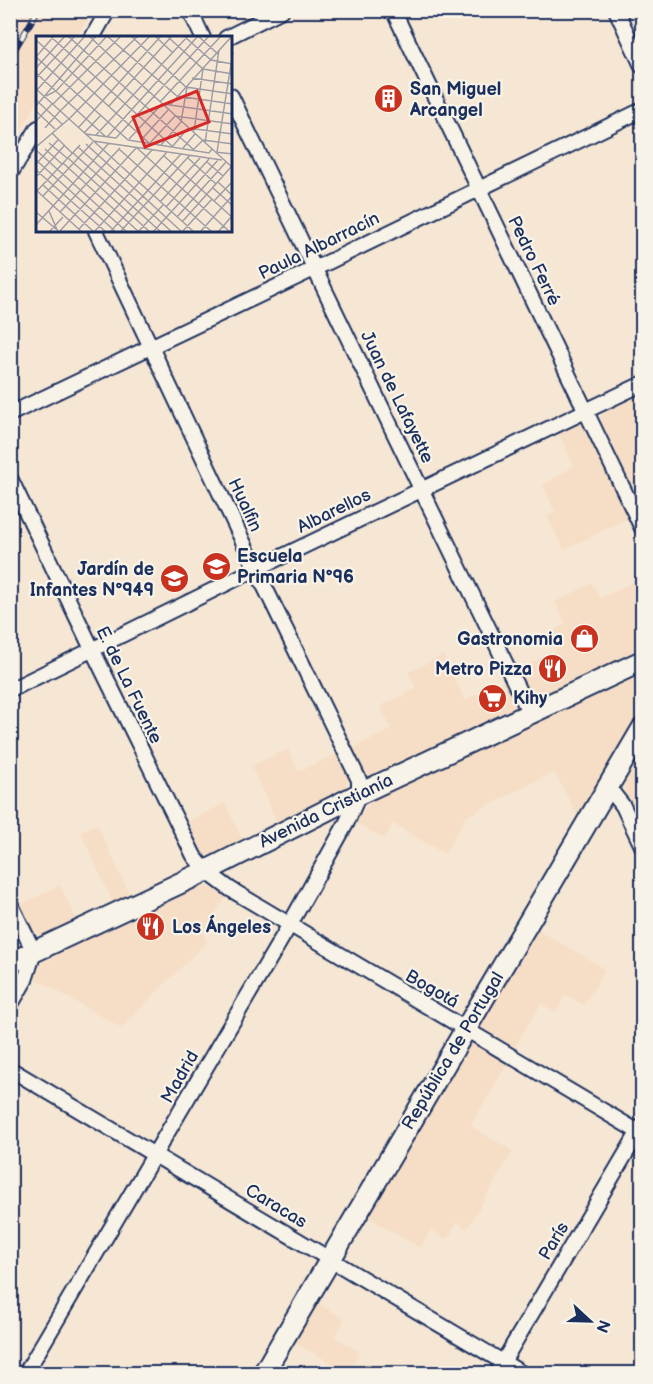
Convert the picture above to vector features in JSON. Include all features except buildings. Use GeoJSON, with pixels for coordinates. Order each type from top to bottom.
{"type":"FeatureCollection","features":[{"type":"Feature","properties":{"kind":"main road","name":"Avenida Cristianía"},"geometry":{"type":"LineString","coordinates":[[10,963],[206,871],[359,794],[642,662]]}},
{"type":"Feature","properties":{"kind":"main road","name":"República de Portugal"},"geometry":{"type":"LineString","coordinates":[[263,1374],[642,729]]}},
{"type":"Feature","properties":{"kind":"street"},"geometry":{"type":"LineString","coordinates":[[93,36],[108,10]]}},
{"type":"Feature","properties":{"kind":"street"},"geometry":{"type":"LineString","coordinates":[[190,10],[202,36]]}},
{"type":"Feature","properties":{"kind":"street"},"geometry":{"type":"LineString","coordinates":[[230,36],[282,10]]}},
{"type":"Feature","properties":{"kind":"street","name":"Pedro Ferré"},"geometry":{"type":"LineString","coordinates":[[393,10],[642,528]]}},
{"type":"Feature","properties":{"kind":"street"},"geometry":{"type":"LineString","coordinates":[[616,10],[642,66]]}},
{"type":"Feature","properties":{"kind":"street","name":"Juan de Lafayette"},"geometry":{"type":"LineString","coordinates":[[232,98],[530,714]]}},
{"type":"Feature","properties":{"kind":"street","name":"Paula Albarracín"},"geometry":{"type":"LineString","coordinates":[[10,414],[642,110]]}},
{"type":"Feature","properties":{"kind":"street"},"geometry":{"type":"LineString","coordinates":[[10,174],[36,131]]}},
{"type":"Feature","properties":{"kind":"street","name":"Hualfin"},"geometry":{"type":"LineString","coordinates":[[96,232],[359,780],[359,794]]}},
{"type":"Feature","properties":{"kind":"street","name":"Albarellos"},"geometry":{"type":"LineString","coordinates":[[10,690],[642,384]]}},
{"type":"Feature","properties":{"kind":"street","name":"E. de La Fuente"},"geometry":{"type":"LineString","coordinates":[[10,478],[194,856],[206,871]]}},
{"type":"Feature","properties":{"kind":"street"},"geometry":{"type":"LineString","coordinates":[[609,788],[623,806],[642,846]]}},
{"type":"Feature","properties":{"kind":"street","name":"Madrid"},"geometry":{"type":"LineString","coordinates":[[25,1374],[289,926],[347,822],[359,794]]}},
{"type":"Feature","properties":{"kind":"street","name":"Bogotá"},"geometry":{"type":"LineString","coordinates":[[206,871],[289,926],[641,1131]]}},
{"type":"Feature","properties":{"kind":"street"},"geometry":{"type":"LineString","coordinates":[[10,903],[34,952],[24,980],[10,1006]]}},
{"type":"Feature","properties":{"kind":"street","name":"Caracas"},"geometry":{"type":"LineString","coordinates":[[10,1068],[330,1258],[500,1368],[523,1374]]}},
{"type":"Feature","properties":{"kind":"street","name":"París"},"geometry":{"type":"LineString","coordinates":[[500,1368],[641,1131]]}},
{"type":"Feature","properties":{"kind":"shaded area"},"geometry":{"type":"Polygon","coordinates":[[[11,10],[93,11],[78,36],[36,36],[36,105],[11,148],[11,10]]]}},
{"type":"Feature","properties":{"kind":"shaded area"},"geometry":{"type":"Polygon","coordinates":[[[642,392],[642,481],[630,488],[601,425],[601,416],[603,412],[642,392]]]}},
{"type":"Feature","properties":{"kind":"shaded area"},"geometry":{"type":"Polygon","coordinates":[[[576,423],[585,426],[629,518],[564,550],[547,516],[555,512],[543,485],[574,466],[558,432],[576,423]]]}},
{"type":"Feature","properties":{"kind":"shaded area"},"geometry":{"type":"Polygon","coordinates":[[[642,578],[642,648],[541,698],[531,697],[516,670],[556,651],[548,633],[565,624],[555,602],[592,583],[600,598],[642,578]]]}},
{"type":"Feature","properties":{"kind":"shaded area"},"geometry":{"type":"Polygon","coordinates":[[[443,655],[465,700],[506,680],[515,699],[515,705],[509,713],[373,776],[363,773],[351,749],[391,729],[380,706],[416,689],[408,672],[443,655]]]}},
{"type":"Feature","properties":{"kind":"shaded area"},"geometry":{"type":"Polygon","coordinates":[[[642,673],[642,711],[579,819],[554,772],[466,817],[445,854],[393,824],[384,839],[356,823],[366,807],[378,796],[642,673]]]}},
{"type":"Feature","properties":{"kind":"shaded area"},"geometry":{"type":"Polygon","coordinates":[[[288,749],[298,771],[337,754],[348,777],[347,786],[340,794],[277,822],[251,766],[288,749]]]}},
{"type":"Feature","properties":{"kind":"shaded area"},"geometry":{"type":"Polygon","coordinates":[[[642,753],[642,805],[634,810],[624,789],[642,753]]]}},
{"type":"Feature","properties":{"kind":"shaded area"},"geometry":{"type":"Polygon","coordinates":[[[225,803],[243,840],[211,856],[201,854],[184,824],[225,803]]]}},
{"type":"Feature","properties":{"kind":"shaded area"},"geometry":{"type":"Polygon","coordinates":[[[97,824],[130,895],[113,903],[80,831],[97,824]]]}},
{"type":"Feature","properties":{"kind":"shaded area"},"geometry":{"type":"Polygon","coordinates":[[[197,884],[209,887],[226,897],[203,933],[207,942],[121,1028],[34,978],[45,961],[197,884]]]}},
{"type":"Feature","properties":{"kind":"shaded area"},"geometry":{"type":"Polygon","coordinates":[[[60,885],[77,920],[46,936],[34,932],[28,926],[18,906],[60,885]]]}},
{"type":"Feature","properties":{"kind":"shaded area"},"geometry":{"type":"Polygon","coordinates":[[[537,929],[605,969],[584,1005],[566,995],[556,1012],[541,1004],[513,1050],[480,1028],[537,929]]]}},
{"type":"Feature","properties":{"kind":"shaded area"},"geometry":{"type":"Polygon","coordinates":[[[479,1043],[509,1061],[471,1126],[513,1151],[467,1229],[457,1223],[447,1240],[431,1230],[420,1248],[366,1216],[464,1047],[479,1043]]]}},
{"type":"Feature","properties":{"kind":"shaded area"},"geometry":{"type":"Polygon","coordinates":[[[316,1302],[345,1319],[335,1337],[360,1352],[347,1373],[293,1341],[316,1302]]]}},
{"type":"Feature","properties":{"kind":"railway"},"geometry":{"type":"LineString","coordinates":[[10,58],[38,10]]}},
{"type":"Feature","properties":{"kind":"place","name":"San Miguel Arcangel"},"geometry":{"type":"Point","coordinates":[389,99]}},
{"type":"Feature","properties":{"kind":"place","name":"Escuela Primaria N°96"},"geometry":{"type":"Point","coordinates":[216,566]}},
{"type":"Feature","properties":{"kind":"place","name":"Jardín de Infantes N°949"},"geometry":{"type":"Point","coordinates":[175,579]}},
{"type":"Feature","properties":{"kind":"place","name":"Gastronomia"},"geometry":{"type":"Point","coordinates":[584,639]}},
{"type":"Feature","properties":{"kind":"place","name":"Metro Pizza"},"geometry":{"type":"Point","coordinates":[553,669]}},
{"type":"Feature","properties":{"kind":"place","name":"Kihy"},"geometry":{"type":"Point","coordinates":[492,698]}},
{"type":"Feature","properties":{"kind":"place","name":"Los Ángeles"},"geometry":{"type":"Point","coordinates":[151,927]}}]}
